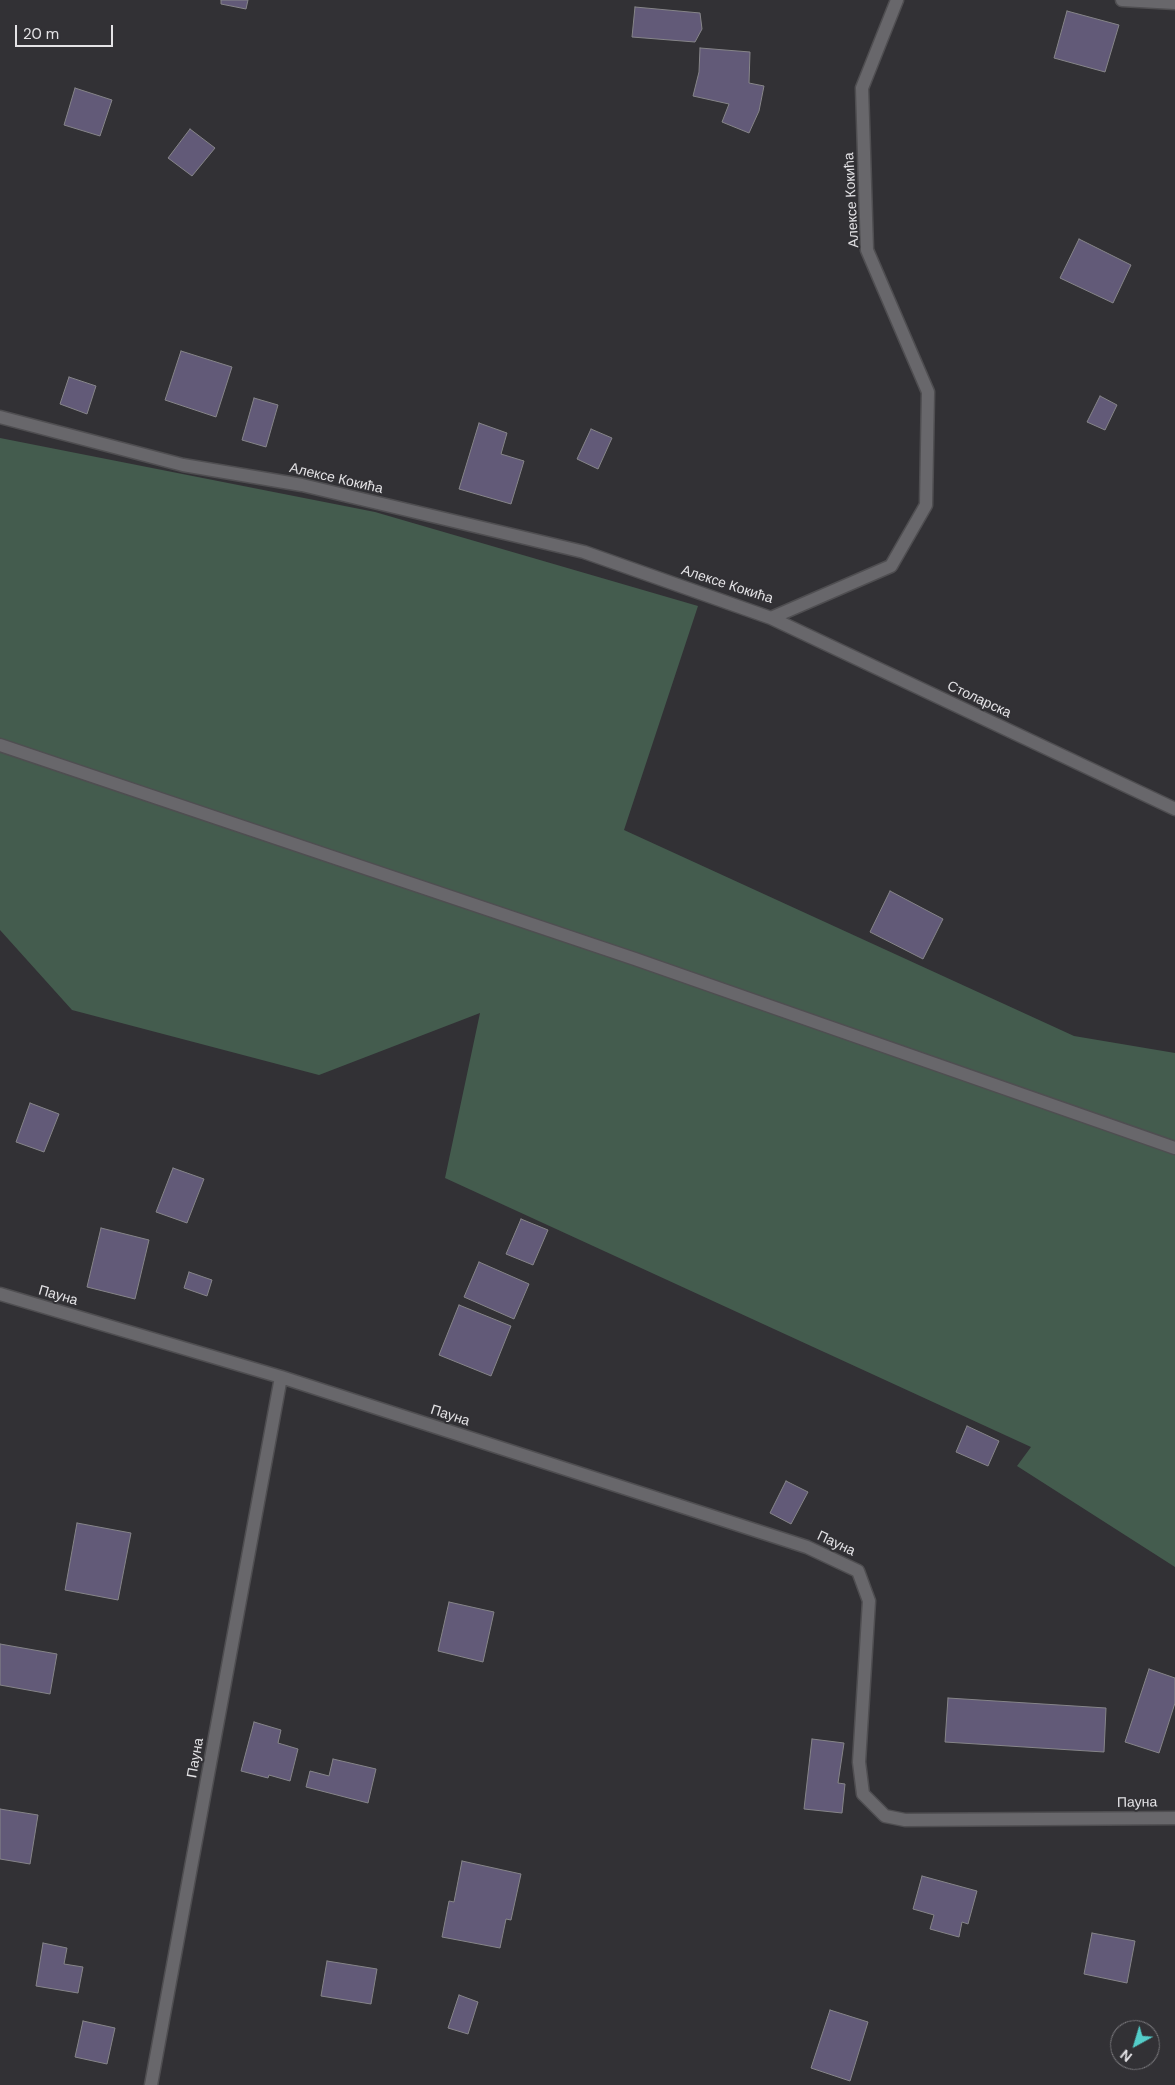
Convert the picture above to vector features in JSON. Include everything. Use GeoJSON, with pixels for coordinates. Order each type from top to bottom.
{"type":"FeatureCollection","features":[{"type":"Feature","properties":{"kind":"street","name":"Алексе Кокића"},"geometry":{"type":"LineString","coordinates":[[0,417],[183,465],[302,485],[584,552],[771,618],[891,566],[926,505],[928,392],[867,250],[862,88],[897,0]]}},
{"type":"Feature","properties":{"kind":"street"},"geometry":{"type":"LineString","coordinates":[[1122,0],[1175,3]]}},
{"type":"Feature","properties":{"kind":"street","name":"Столарска"},"geometry":{"type":"LineString","coordinates":[[771,618],[1175,809]]}},
{"type":"Feature","properties":{"kind":"street"},"geometry":{"type":"LineString","coordinates":[[0,746],[635,959],[1175,1148]]}},
{"type":"Feature","properties":{"kind":"street","name":"Пауна"},"geometry":{"type":"LineString","coordinates":[[0,1294],[281,1377],[807,1547],[858,1571],[868,1601],[859,1762],[864,1794],[885,1816],[905,1820],[1175,1818]]}},
{"type":"Feature","properties":{"kind":"street","name":"Пауна"},"geometry":{"type":"LineString","coordinates":[[151,2085],[281,1377]]}},
{"type":"Feature","properties":{"kind":"green space"},"geometry":{"type":"Polygon","coordinates":[[[0,438],[375,512],[698,606],[624,830],[1074,1036],[1175,1053],[1175,1567],[1017,1466],[1031,1447],[445,1178],[480,1013],[319,1075],[72,1010],[0,930],[0,438]]]}},
{"type":"Feature","properties":{"kind":"building"},"geometry":{"type":"Polygon","coordinates":[[[221,0],[248,0],[246,9],[221,4],[221,0]]]}},
{"type":"Feature","properties":{"kind":"building"},"geometry":{"type":"Polygon","coordinates":[[[635,7],[700,13],[702,29],[695,42],[632,37],[635,7]]]}},
{"type":"Feature","properties":{"kind":"building"},"geometry":{"type":"Polygon","coordinates":[[[1067,11],[1119,25],[1105,72],[1054,58],[1067,11]]]}},
{"type":"Feature","properties":{"kind":"building"},"geometry":{"type":"Polygon","coordinates":[[[700,48],[750,52],[749,83],[764,86],[759,111],[749,133],[722,122],[729,104],[693,96],[699,72],[700,48]]]}},
{"type":"Feature","properties":{"kind":"building"},"geometry":{"type":"Polygon","coordinates":[[[75,88],[112,100],[100,136],[64,125],[75,88]]]}},
{"type":"Feature","properties":{"kind":"building"},"geometry":{"type":"Polygon","coordinates":[[[190,129],[215,148],[192,176],[168,158],[190,129]]]}},
{"type":"Feature","properties":{"kind":"building"},"geometry":{"type":"Polygon","coordinates":[[[1079,239],[1131,265],[1113,303],[1060,278],[1079,239]]]}},
{"type":"Feature","properties":{"kind":"building"},"geometry":{"type":"Polygon","coordinates":[[[181,351],[232,367],[216,417],[165,400],[181,351]]]}},
{"type":"Feature","properties":{"kind":"building"},"geometry":{"type":"Polygon","coordinates":[[[69,377],[96,386],[87,414],[60,404],[69,377]]]}},
{"type":"Feature","properties":{"kind":"building"},"geometry":{"type":"Polygon","coordinates":[[[1100,396],[1117,405],[1105,430],[1087,422],[1100,396]]]}},
{"type":"Feature","properties":{"kind":"building"},"geometry":{"type":"Polygon","coordinates":[[[254,398],[278,405],[266,447],[242,440],[254,398]]]}},
{"type":"Feature","properties":{"kind":"building"},"geometry":{"type":"Polygon","coordinates":[[[479,423],[507,433],[501,454],[524,461],[511,504],[459,489],[479,423]]]}},
{"type":"Feature","properties":{"kind":"building"},"geometry":{"type":"Polygon","coordinates":[[[591,429],[612,438],[598,469],[577,459],[591,429]]]}},
{"type":"Feature","properties":{"kind":"building"},"geometry":{"type":"Polygon","coordinates":[[[890,891],[943,919],[923,959],[870,932],[890,891]]]}},
{"type":"Feature","properties":{"kind":"building"},"geometry":{"type":"Polygon","coordinates":[[[30,1103],[59,1114],[44,1152],[16,1142],[30,1103]]]}},
{"type":"Feature","properties":{"kind":"building"},"geometry":{"type":"Polygon","coordinates":[[[173,1168],[204,1179],[187,1223],[156,1212],[173,1168]]]}},
{"type":"Feature","properties":{"kind":"building"},"geometry":{"type":"Polygon","coordinates":[[[521,1219],[548,1230],[533,1265],[506,1254],[521,1219]]]}},
{"type":"Feature","properties":{"kind":"building"},"geometry":{"type":"Polygon","coordinates":[[[101,1228],[149,1240],[135,1299],[87,1287],[101,1228]]]}},
{"type":"Feature","properties":{"kind":"building"},"geometry":{"type":"Polygon","coordinates":[[[479,1262],[529,1284],[514,1319],[464,1297],[479,1262]]]}},
{"type":"Feature","properties":{"kind":"building"},"geometry":{"type":"Polygon","coordinates":[[[189,1272],[212,1280],[207,1296],[184,1288],[189,1272]]]}},
{"type":"Feature","properties":{"kind":"building"},"geometry":{"type":"Polygon","coordinates":[[[459,1305],[511,1326],[491,1376],[439,1355],[459,1305]]]}},
{"type":"Feature","properties":{"kind":"building"},"geometry":{"type":"Polygon","coordinates":[[[967,1426],[999,1441],[988,1466],[956,1452],[967,1426]]]}},
{"type":"Feature","properties":{"kind":"building"},"geometry":{"type":"Polygon","coordinates":[[[786,1481],[808,1492],[791,1524],[770,1513],[786,1481]]]}},
{"type":"Feature","properties":{"kind":"building"},"geometry":{"type":"Polygon","coordinates":[[[77,1523],[131,1533],[118,1600],[65,1590],[77,1523]]]}},
{"type":"Feature","properties":{"kind":"building"},"geometry":{"type":"Polygon","coordinates":[[[449,1602],[494,1612],[483,1662],[438,1651],[449,1602]]]}},
{"type":"Feature","properties":{"kind":"building"},"geometry":{"type":"Polygon","coordinates":[[[0,1644],[57,1654],[50,1694],[0,1685],[0,1644]]]}},
{"type":"Feature","properties":{"kind":"building"},"geometry":{"type":"Polygon","coordinates":[[[1149,1669],[1175,1678],[1175,1703],[1159,1753],[1125,1742],[1149,1669]]]}},
{"type":"Feature","properties":{"kind":"building"},"geometry":{"type":"Polygon","coordinates":[[[948,1698],[1106,1708],[1104,1752],[945,1742],[948,1698]]]}},
{"type":"Feature","properties":{"kind":"building"},"geometry":{"type":"Polygon","coordinates":[[[254,1722],[281,1730],[278,1743],[298,1749],[290,1781],[269,1775],[268,1778],[241,1771],[254,1722]]]}},
{"type":"Feature","properties":{"kind":"building"},"geometry":{"type":"Polygon","coordinates":[[[812,1739],[844,1743],[838,1783],[845,1784],[842,1813],[804,1809],[812,1739]]]}},
{"type":"Feature","properties":{"kind":"building"},"geometry":{"type":"Polygon","coordinates":[[[333,1759],[376,1769],[368,1803],[306,1787],[310,1771],[329,1776],[333,1759]]]}},
{"type":"Feature","properties":{"kind":"building"},"geometry":{"type":"Polygon","coordinates":[[[0,1809],[38,1815],[30,1864],[0,1859],[0,1809]]]}},
{"type":"Feature","properties":{"kind":"building"},"geometry":{"type":"Polygon","coordinates":[[[462,1861],[521,1874],[511,1920],[506,1919],[500,1948],[442,1937],[449,1901],[454,1902],[462,1861]]]}},
{"type":"Feature","properties":{"kind":"building"},"geometry":{"type":"Polygon","coordinates":[[[922,1876],[977,1891],[968,1924],[962,1922],[959,1937],[930,1929],[934,1915],[913,1909],[922,1876]]]}},
{"type":"Feature","properties":{"kind":"building"},"geometry":{"type":"Polygon","coordinates":[[[1092,1933],[1135,1941],[1127,1983],[1084,1974],[1092,1933]]]}},
{"type":"Feature","properties":{"kind":"building"},"geometry":{"type":"Polygon","coordinates":[[[43,1943],[67,1948],[64,1964],[83,1967],[78,1993],[36,1986],[43,1943]]]}},
{"type":"Feature","properties":{"kind":"building"},"geometry":{"type":"Polygon","coordinates":[[[327,1961],[377,1969],[371,2004],[321,1996],[327,1961]]]}},
{"type":"Feature","properties":{"kind":"building"},"geometry":{"type":"Polygon","coordinates":[[[459,1995],[478,2002],[468,2034],[448,2028],[459,1995]]]}},
{"type":"Feature","properties":{"kind":"building"},"geometry":{"type":"Polygon","coordinates":[[[830,2010],[868,2022],[850,2081],[811,2068],[830,2010]]]}},
{"type":"Feature","properties":{"kind":"building"},"geometry":{"type":"Polygon","coordinates":[[[83,2021],[115,2028],[107,2064],[75,2057],[83,2021]]]}}]}
